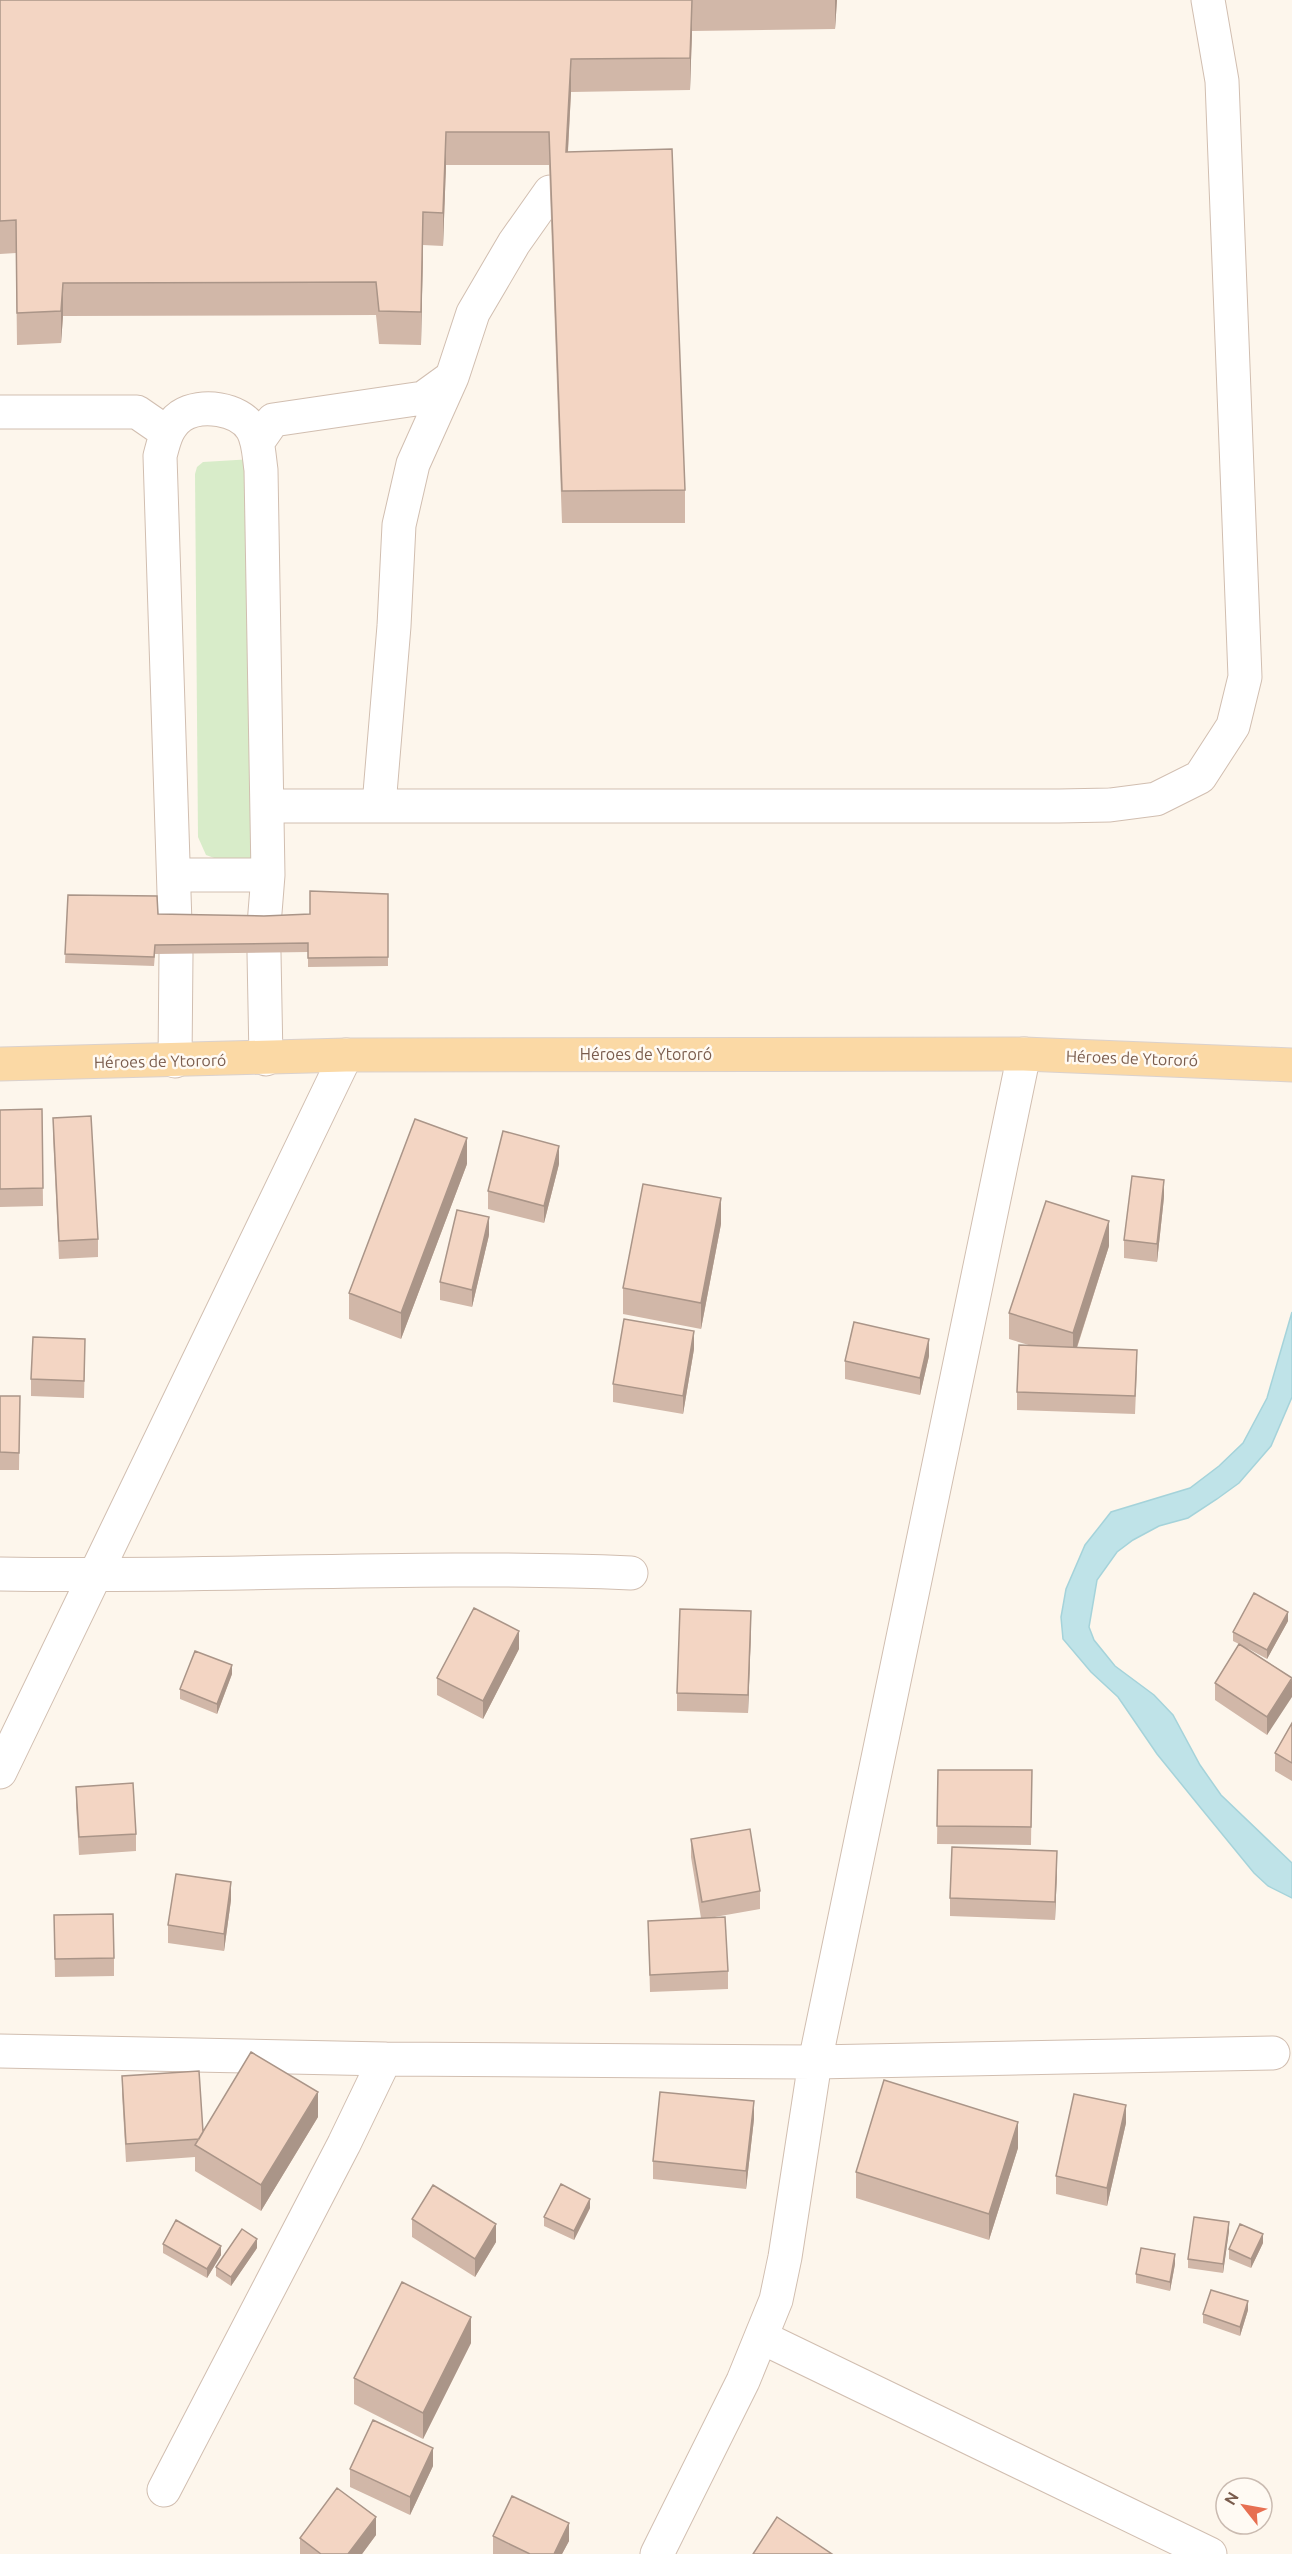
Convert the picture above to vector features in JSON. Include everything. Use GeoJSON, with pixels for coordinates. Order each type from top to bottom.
{"type":"FeatureCollection","features":[{"type":"Feature","properties":{"kind":"main road","name":"Héroes de Ytororó"},"geometry":{"type":"LineString","coordinates":[[0,1064],[266,1059],[346,1055],[1024,1054],[1292,1065]]}},
{"type":"Feature","properties":{"kind":"street"},"geometry":{"type":"LineString","coordinates":[[268,806],[1110,805],[1156,799],[1200,777],[1233,726],[1245,677],[1222,81],[1208,0]]}},
{"type":"Feature","properties":{"kind":"street"},"geometry":{"type":"LineString","coordinates":[[379,805],[394,626],[399,525],[413,464],[452,377],[473,313],[513,243],[550,192]]}},
{"type":"Feature","properties":{"kind":"street"},"geometry":{"type":"LineString","coordinates":[[257,443],[273,420],[423,398],[452,377]]}},
{"type":"Feature","properties":{"kind":"street"},"geometry":{"type":"LineString","coordinates":[[175,1060],[176,939],[160,456],[166,432],[179,417],[194,410],[223,410],[241,418],[252,429],[257,443],[261,470],[268,806],[268,875],[264,939],[266,1059]]}},
{"type":"Feature","properties":{"kind":"street"},"geometry":{"type":"LineString","coordinates":[[0,412],[137,412],[166,432]]}},
{"type":"Feature","properties":{"kind":"street"},"geometry":{"type":"LineString","coordinates":[[174,875],[268,875]]}},
{"type":"Feature","properties":{"kind":"street"},"geometry":{"type":"LineString","coordinates":[[657,2554],[743,2380],[776,2300],[785,2257],[815,2062],[1024,1054]]}},
{"type":"Feature","properties":{"kind":"street"},"geometry":{"type":"LineString","coordinates":[[0,1772],[346,1055]]}},
{"type":"Feature","properties":{"kind":"street"},"geometry":{"type":"LineString","coordinates":[[0,1574],[93,1576],[534,1569],[631,1573]]}},
{"type":"Feature","properties":{"kind":"street"},"geometry":{"type":"LineString","coordinates":[[0,2051],[384,2059],[815,2062],[1273,2053]]}},
{"type":"Feature","properties":{"kind":"street"},"geometry":{"type":"LineString","coordinates":[[164,2490],[344,2144],[384,2059]]}},
{"type":"Feature","properties":{"kind":"street"},"geometry":{"type":"LineString","coordinates":[[761,2337],[1210,2554]]}},
{"type":"Feature","properties":{"kind":"green space"},"geometry":{"type":"Polygon","coordinates":[[[253,459],[260,859],[217,859],[206,855],[198,837],[195,474],[197,467],[203,462],[253,459]]]}},
{"type":"Feature","properties":{"kind":"water"},"geometry":{"type":"Polygon","coordinates":[[[1292,1312],[1292,1397],[1271,1446],[1239,1483],[1217,1499],[1188,1518],[1159,1526],[1117,1552],[1097,1580],[1089,1627],[1094,1640],[1115,1666],[1154,1695],[1173,1715],[1200,1765],[1221,1795],[1292,1863],[1292,1898],[1268,1886],[1254,1873],[1157,1754],[1118,1697],[1091,1672],[1063,1639],[1061,1617],[1066,1589],[1085,1545],[1111,1512],[1190,1488],[1219,1466],[1243,1443],[1267,1398],[1292,1312]]]}},
{"type":"Feature","properties":{"kind":"building"},"geometry":{"type":"Polygon","coordinates":[[[0,0],[692,0],[690,58],[571,59],[566,152],[672,149],[685,490],[562,491],[549,132],[446,132],[443,213],[423,212],[421,312],[379,311],[376,282],[63,283],[61,311],[17,313],[16,220],[0,221],[0,0]]]}},
{"type":"Feature","properties":{"kind":"building"},"geometry":{"type":"Polygon","coordinates":[[[310,891],[388,894],[388,957],[308,958],[308,943],[155,945],[154,957],[65,954],[68,895],[157,896],[158,914],[264,916],[310,914],[310,891]]]}},
{"type":"Feature","properties":{"kind":"building"},"geometry":{"type":"Polygon","coordinates":[[[42,1109],[43,1188],[0,1189],[0,1110],[42,1109]]]}},
{"type":"Feature","properties":{"kind":"building"},"geometry":{"type":"Polygon","coordinates":[[[91,1116],[98,1239],[59,1241],[53,1118],[91,1116]]]}},
{"type":"Feature","properties":{"kind":"building"},"geometry":{"type":"Polygon","coordinates":[[[415,1119],[467,1138],[401,1313],[349,1293],[415,1119]]]}},
{"type":"Feature","properties":{"kind":"building"},"geometry":{"type":"Polygon","coordinates":[[[503,1131],[559,1146],[544,1206],[488,1191],[503,1131]]]}},
{"type":"Feature","properties":{"kind":"building"},"geometry":{"type":"Polygon","coordinates":[[[1132,1176],[1164,1180],[1157,1244],[1124,1240],[1132,1176]]]}},
{"type":"Feature","properties":{"kind":"building"},"geometry":{"type":"Polygon","coordinates":[[[643,1184],[721,1198],[701,1303],[623,1288],[643,1184]]]}},
{"type":"Feature","properties":{"kind":"building"},"geometry":{"type":"Polygon","coordinates":[[[1046,1201],[1109,1221],[1073,1333],[1009,1313],[1046,1201]]]}},
{"type":"Feature","properties":{"kind":"building"},"geometry":{"type":"Polygon","coordinates":[[[457,1210],[489,1217],[472,1290],[440,1282],[457,1210]]]}},
{"type":"Feature","properties":{"kind":"building"},"geometry":{"type":"Polygon","coordinates":[[[624,1319],[694,1331],[683,1396],[613,1384],[624,1319]]]}},
{"type":"Feature","properties":{"kind":"building"},"geometry":{"type":"Polygon","coordinates":[[[854,1322],[929,1339],[920,1378],[845,1361],[854,1322]]]}},
{"type":"Feature","properties":{"kind":"building"},"geometry":{"type":"Polygon","coordinates":[[[33,1337],[85,1339],[84,1381],[31,1379],[33,1337]]]}},
{"type":"Feature","properties":{"kind":"building"},"geometry":{"type":"Polygon","coordinates":[[[1019,1345],[1137,1350],[1135,1396],[1017,1392],[1019,1345]]]}},
{"type":"Feature","properties":{"kind":"building"},"geometry":{"type":"Polygon","coordinates":[[[0,1396],[20,1396],[19,1453],[0,1452],[0,1396]]]}},
{"type":"Feature","properties":{"kind":"building"},"geometry":{"type":"Polygon","coordinates":[[[1254,1593],[1288,1612],[1267,1650],[1233,1632],[1254,1593]]]}},
{"type":"Feature","properties":{"kind":"building"},"geometry":{"type":"Polygon","coordinates":[[[474,1608],[519,1631],[483,1701],[437,1678],[474,1608]]]}},
{"type":"Feature","properties":{"kind":"building"},"geometry":{"type":"Polygon","coordinates":[[[680,1609],[751,1611],[748,1695],[677,1693],[680,1609]]]}},
{"type":"Feature","properties":{"kind":"building"},"geometry":{"type":"Polygon","coordinates":[[[1239,1644],[1292,1678],[1267,1717],[1215,1683],[1239,1644]]]}},
{"type":"Feature","properties":{"kind":"building"},"geometry":{"type":"Polygon","coordinates":[[[195,1651],[232,1665],[217,1704],[180,1689],[195,1651]]]}},
{"type":"Feature","properties":{"kind":"building"},"geometry":{"type":"Polygon","coordinates":[[[1292,1723],[1292,1763],[1275,1753],[1292,1723]]]}},
{"type":"Feature","properties":{"kind":"building"},"geometry":{"type":"Polygon","coordinates":[[[938,1770],[1032,1770],[1031,1827],[937,1826],[938,1770]]]}},
{"type":"Feature","properties":{"kind":"building"},"geometry":{"type":"Polygon","coordinates":[[[133,1783],[136,1834],[79,1837],[76,1787],[133,1783]]]}},
{"type":"Feature","properties":{"kind":"building"},"geometry":{"type":"Polygon","coordinates":[[[750,1829],[760,1891],[702,1902],[691,1839],[750,1829]]]}},
{"type":"Feature","properties":{"kind":"building"},"geometry":{"type":"Polygon","coordinates":[[[952,1847],[1057,1851],[1055,1902],[950,1898],[952,1847]]]}},
{"type":"Feature","properties":{"kind":"building"},"geometry":{"type":"Polygon","coordinates":[[[176,1874],[231,1882],[224,1934],[168,1925],[176,1874]]]}},
{"type":"Feature","properties":{"kind":"building"},"geometry":{"type":"Polygon","coordinates":[[[113,1914],[114,1958],[55,1959],[54,1915],[113,1914]]]}},
{"type":"Feature","properties":{"kind":"building"},"geometry":{"type":"Polygon","coordinates":[[[725,1917],[728,1971],[650,1975],[648,1921],[725,1917]]]}},
{"type":"Feature","properties":{"kind":"building"},"geometry":{"type":"Polygon","coordinates":[[[251,2052],[318,2092],[261,2185],[195,2145],[251,2052]]]}},
{"type":"Feature","properties":{"kind":"building"},"geometry":{"type":"Polygon","coordinates":[[[199,2071],[203,2132],[199,2139],[126,2144],[122,2076],[199,2071]]]}},
{"type":"Feature","properties":{"kind":"building"},"geometry":{"type":"Polygon","coordinates":[[[884,2080],[1018,2122],[989,2214],[856,2172],[884,2080]]]}},
{"type":"Feature","properties":{"kind":"building"},"geometry":{"type":"Polygon","coordinates":[[[660,2092],[754,2101],[746,2171],[653,2161],[660,2092]]]}},
{"type":"Feature","properties":{"kind":"building"},"geometry":{"type":"Polygon","coordinates":[[[1074,2094],[1126,2105],[1107,2188],[1056,2176],[1074,2094]]]}},
{"type":"Feature","properties":{"kind":"building"},"geometry":{"type":"Polygon","coordinates":[[[561,2184],[590,2199],[574,2231],[544,2217],[561,2184]]]}},
{"type":"Feature","properties":{"kind":"building"},"geometry":{"type":"Polygon","coordinates":[[[433,2185],[496,2224],[475,2259],[412,2219],[433,2185]]]}},
{"type":"Feature","properties":{"kind":"building"},"geometry":{"type":"Polygon","coordinates":[[[1194,2217],[1229,2222],[1223,2264],[1188,2259],[1194,2217]]]}},
{"type":"Feature","properties":{"kind":"building"},"geometry":{"type":"Polygon","coordinates":[[[176,2220],[221,2246],[207,2269],[163,2244],[176,2220]]]}},
{"type":"Feature","properties":{"kind":"building"},"geometry":{"type":"Polygon","coordinates":[[[1240,2224],[1263,2234],[1251,2259],[1229,2249],[1240,2224]]]}},
{"type":"Feature","properties":{"kind":"building"},"geometry":{"type":"Polygon","coordinates":[[[242,2229],[257,2239],[231,2277],[216,2267],[242,2229]]]}},
{"type":"Feature","properties":{"kind":"building"},"geometry":{"type":"Polygon","coordinates":[[[1141,2248],[1175,2254],[1170,2282],[1136,2274],[1141,2248]]]}},
{"type":"Feature","properties":{"kind":"building"},"geometry":{"type":"Polygon","coordinates":[[[402,2282],[471,2317],[423,2413],[354,2378],[402,2282]]]}},
{"type":"Feature","properties":{"kind":"building"},"geometry":{"type":"Polygon","coordinates":[[[1211,2290],[1248,2301],[1240,2327],[1203,2314],[1211,2290]]]}},
{"type":"Feature","properties":{"kind":"building"},"geometry":{"type":"Polygon","coordinates":[[[373,2420],[433,2448],[410,2497],[350,2469],[373,2420]]]}},
{"type":"Feature","properties":{"kind":"building"},"geometry":{"type":"Polygon","coordinates":[[[337,2488],[376,2517],[348,2554],[321,2554],[300,2538],[337,2488]]]}},
{"type":"Feature","properties":{"kind":"building"},"geometry":{"type":"Polygon","coordinates":[[[512,2496],[569,2523],[554,2554],[530,2554],[493,2536],[512,2496]]]}},
{"type":"Feature","properties":{"kind":"building"},"geometry":{"type":"Polygon","coordinates":[[[777,2517],[832,2554],[753,2554],[777,2517]]]}}]}
